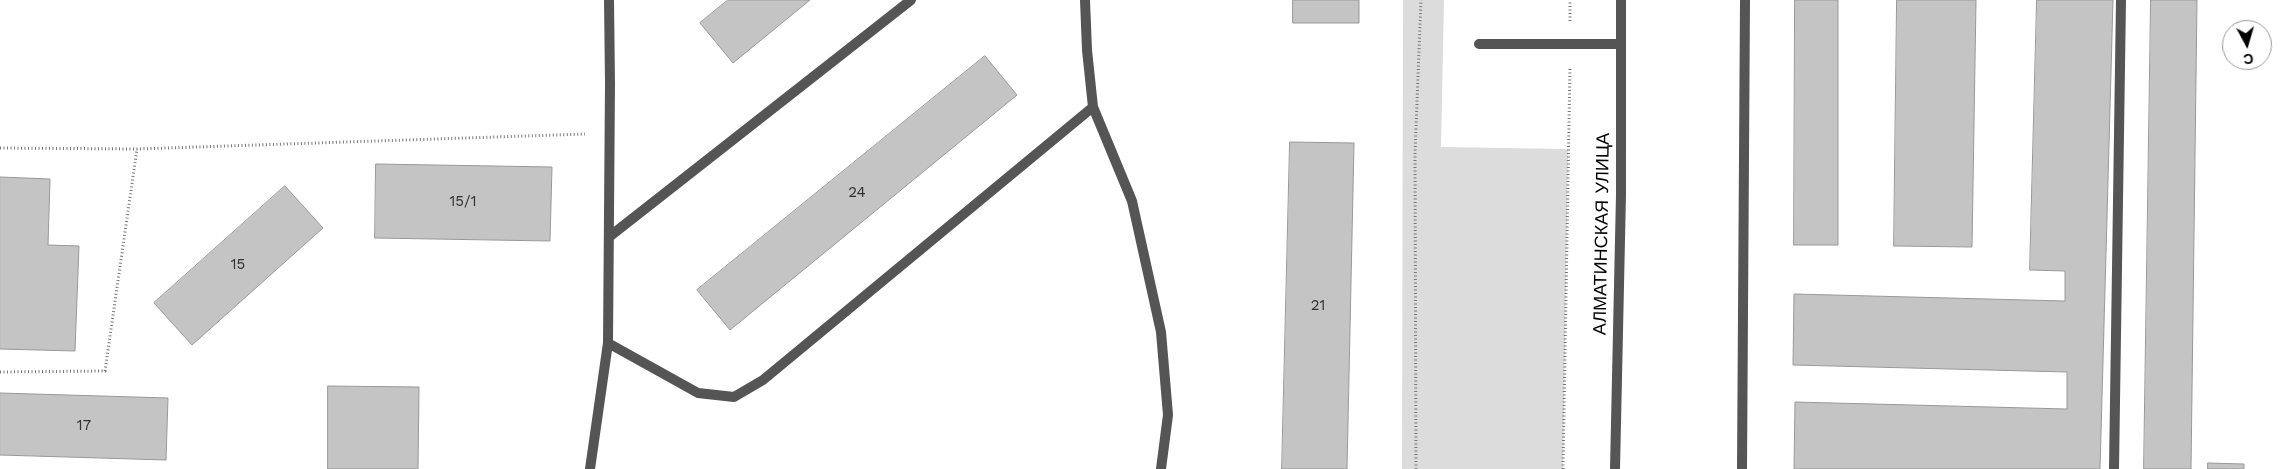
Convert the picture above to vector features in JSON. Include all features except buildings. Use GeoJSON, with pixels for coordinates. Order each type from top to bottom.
{"type":"FeatureCollection","features":[{"type":"Feature","properties":{"kind":"street"},"geometry":{"type":"LineString","coordinates":[[590,469],[608,343],[609,0]]}},
{"type":"Feature","properties":{"kind":"street"},"geometry":{"type":"LineString","coordinates":[[609,237],[911,0]]}},
{"type":"Feature","properties":{"kind":"street"},"geometry":{"type":"LineString","coordinates":[[1085,0],[1093,107],[1132,201],[1160,332],[1168,415],[1161,469]]}},
{"type":"Feature","properties":{"kind":"street","name":"АЛМАТИНСКАЯ УЛИЦА"},"geometry":{"type":"LineString","coordinates":[[1615,469],[1621,0]]}},
{"type":"Feature","properties":{"kind":"street"},"geometry":{"type":"LineString","coordinates":[[1742,469],[1745,0]]}},
{"type":"Feature","properties":{"kind":"street"},"geometry":{"type":"LineString","coordinates":[[2114,469],[2121,0]]}},
{"type":"Feature","properties":{"kind":"street"},"geometry":{"type":"LineString","coordinates":[[1479,44],[1621,44]]}},
{"type":"Feature","properties":{"kind":"street"},"geometry":{"type":"LineString","coordinates":[[608,343],[698,393],[734,397],[763,380],[1093,107]]}},
{"type":"Feature","properties":{"kind":"path"},"geometry":{"type":"LineString","coordinates":[[1416,469],[1415,154],[1421,0]]}},
{"type":"Feature","properties":{"kind":"path"},"geometry":{"type":"LineString","coordinates":[[1563,469],[1570,0]]}},
{"type":"Feature","properties":{"kind":"path"},"geometry":{"type":"LineString","coordinates":[[0,148],[137,149],[609,133]]}},
{"type":"Feature","properties":{"kind":"path"},"geometry":{"type":"LineString","coordinates":[[0,372],[105,371],[137,149]]}},
{"type":"Feature","properties":{"kind":"shaded area"},"geometry":{"type":"Polygon","coordinates":[[[1403,0],[1444,0],[1441,147],[1568,149],[1563,469],[1402,469],[1403,0]]]}}]}
